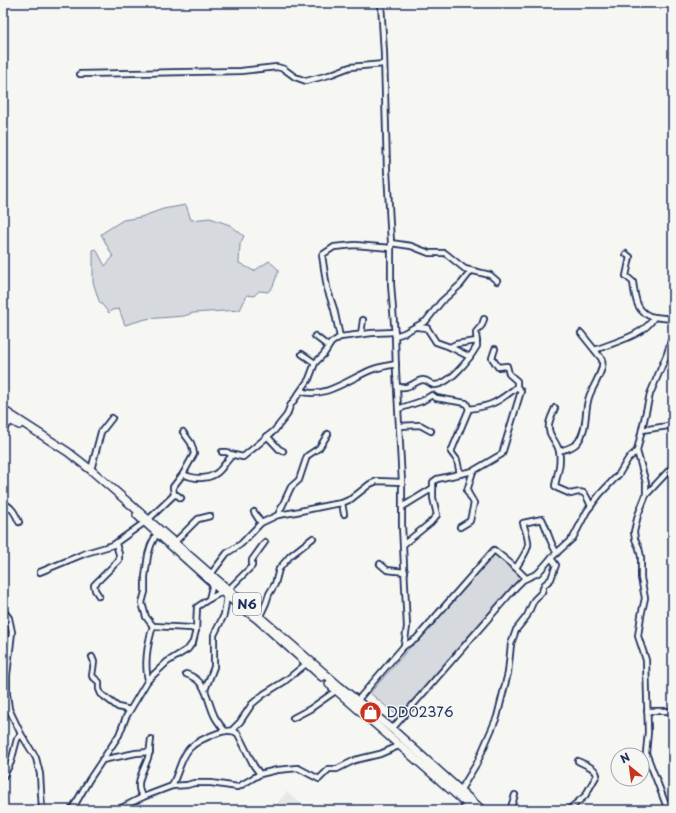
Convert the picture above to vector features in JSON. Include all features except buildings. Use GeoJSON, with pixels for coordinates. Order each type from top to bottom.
{"type":"FeatureCollection","features":[{"type":"Feature","properties":{"kind":"highway","name":"N6"},"geometry":{"type":"LineString","coordinates":[[3,410],[68,452],[91,470],[147,520],[157,533],[213,583],[260,616],[474,810]]}},
{"type":"Feature","properties":{"kind":"highway","name":"N6"},"geometry":{"type":"LineString","coordinates":[[3,416],[28,430],[69,459],[175,542],[211,574],[226,592],[306,664],[337,690],[392,729],[460,791],[467,805],[482,810]]}},
{"type":"Feature","properties":{"kind":"street"},"geometry":{"type":"LineString","coordinates":[[381,3],[391,243],[391,284],[395,334],[402,482],[407,628],[404,646]]}},
{"type":"Feature","properties":{"kind":"street"},"geometry":{"type":"LineString","coordinates":[[80,74],[137,74],[156,71],[228,71],[277,67],[284,69],[295,77],[306,81],[329,75],[350,67],[384,64]]}},
{"type":"Feature","properties":{"kind":"street"},"geometry":{"type":"LineString","coordinates":[[391,243],[406,245],[429,253],[445,252],[461,266],[471,271],[490,275],[497,281]]}},
{"type":"Feature","properties":{"kind":"street"},"geometry":{"type":"LineString","coordinates":[[340,337],[334,309],[327,288],[322,255],[334,247],[350,245],[367,245],[391,248]]}},
{"type":"Feature","properties":{"kind":"street"},"geometry":{"type":"LineString","coordinates":[[626,254],[630,256],[626,276],[632,282],[634,295],[642,312],[654,317],[672,317],[673,329]]}},
{"type":"Feature","properties":{"kind":"street"},"geometry":{"type":"LineString","coordinates":[[222,452],[243,457],[246,456],[274,431],[287,415],[290,406],[309,379],[315,363],[324,354],[328,346],[340,337],[361,334],[404,333],[417,327],[426,321],[441,302],[461,284],[471,271]]}},
{"type":"Feature","properties":{"kind":"street"},"geometry":{"type":"LineString","coordinates":[[595,350],[645,328],[650,324],[654,317]]}},
{"type":"Feature","properties":{"kind":"street"},"geometry":{"type":"LineString","coordinates":[[397,387],[409,386],[419,380],[432,384],[440,384],[458,371],[477,346],[476,332],[482,326],[484,319]]}},
{"type":"Feature","properties":{"kind":"street"},"geometry":{"type":"LineString","coordinates":[[361,334],[362,320]]}},
{"type":"Feature","properties":{"kind":"street"},"geometry":{"type":"LineString","coordinates":[[417,327],[427,328],[436,342],[470,357]]}},
{"type":"Feature","properties":{"kind":"street"},"geometry":{"type":"LineString","coordinates":[[559,450],[571,447],[577,442],[583,433],[588,398],[593,385],[601,372],[603,364],[601,358],[581,333]]}},
{"type":"Feature","properties":{"kind":"street"},"geometry":{"type":"LineString","coordinates":[[646,495],[645,475],[637,451],[650,394],[671,349],[673,334]]}},
{"type":"Feature","properties":{"kind":"street"},"geometry":{"type":"LineString","coordinates":[[315,336],[328,346]]}},
{"type":"Feature","properties":{"kind":"street"},"geometry":{"type":"LineString","coordinates":[[450,347],[456,344],[477,341]]}},
{"type":"Feature","properties":{"kind":"street"},"geometry":{"type":"LineString","coordinates":[[469,409],[489,406],[506,396],[516,387],[517,382],[509,374],[507,366],[498,367],[492,358],[495,349]]}},
{"type":"Feature","properties":{"kind":"street"},"geometry":{"type":"LineString","coordinates":[[302,354],[315,363]]}},
{"type":"Feature","properties":{"kind":"street"},"geometry":{"type":"LineString","coordinates":[[301,391],[309,393],[325,391],[340,386],[380,367],[396,364]]}},
{"type":"Feature","properties":{"kind":"street"},"geometry":{"type":"LineString","coordinates":[[404,544],[436,517],[437,512],[433,498],[433,483],[435,480],[473,471],[490,462],[503,452],[512,416],[521,392],[516,387]]}},
{"type":"Feature","properties":{"kind":"street"},"geometry":{"type":"LineString","coordinates":[[398,409],[416,403],[432,395],[436,398],[466,403],[469,409],[451,452],[457,460],[460,474]]}},
{"type":"Feature","properties":{"kind":"street"},"geometry":{"type":"LineString","coordinates":[[556,408],[548,426],[549,432],[559,450],[560,463],[556,488],[571,494],[582,491],[586,495],[591,506]]}},
{"type":"Feature","properties":{"kind":"street"},"geometry":{"type":"LineString","coordinates":[[91,470],[101,432],[112,418]]}},
{"type":"Feature","properties":{"kind":"street"},"geometry":{"type":"LineString","coordinates":[[3,429],[12,420]]}},
{"type":"Feature","properties":{"kind":"street"},"geometry":{"type":"LineString","coordinates":[[642,430],[668,426],[673,422]]}},
{"type":"Feature","properties":{"kind":"street"},"geometry":{"type":"LineString","coordinates":[[399,426],[420,425],[431,431]]}},
{"type":"Feature","properties":{"kind":"street"},"geometry":{"type":"LineString","coordinates":[[40,572],[86,553],[107,548],[116,544],[147,520],[174,495],[174,487],[190,463],[194,452],[191,443],[182,432]]}},
{"type":"Feature","properties":{"kind":"street"},"geometry":{"type":"LineString","coordinates":[[278,515],[291,487],[299,480],[307,456],[320,448],[328,434]]}},
{"type":"Feature","properties":{"kind":"street"},"geometry":{"type":"LineString","coordinates":[[267,436],[279,449],[283,451]]}},
{"type":"Feature","properties":{"kind":"street"},"geometry":{"type":"LineString","coordinates":[[392,729],[515,588],[526,578],[538,573],[551,558],[573,538],[591,506],[618,474],[628,459],[637,451]]}},
{"type":"Feature","properties":{"kind":"street"},"geometry":{"type":"LineString","coordinates":[[183,474],[202,479],[220,471],[229,458],[233,455]]}},
{"type":"Feature","properties":{"kind":"street"},"geometry":{"type":"LineString","coordinates":[[668,810],[646,753],[648,732],[646,660],[638,636],[646,598],[641,578],[641,557],[639,548],[634,539],[634,532],[638,515],[646,495],[673,466]]}},
{"type":"Feature","properties":{"kind":"street"},"geometry":{"type":"LineString","coordinates":[[460,527],[470,521],[474,503],[468,491],[473,471]]}},
{"type":"Feature","properties":{"kind":"street"},"geometry":{"type":"LineString","coordinates":[[211,574],[226,553],[241,544],[261,523],[278,515],[342,503],[351,499],[370,484],[377,481],[402,482]]}},
{"type":"Feature","properties":{"kind":"street"},"geometry":{"type":"LineString","coordinates":[[402,507],[433,488]]}},
{"type":"Feature","properties":{"kind":"street"},"geometry":{"type":"LineString","coordinates":[[174,495],[176,494],[181,498]]}},
{"type":"Feature","properties":{"kind":"street"},"geometry":{"type":"LineString","coordinates":[[3,503],[14,511],[19,522]]}},
{"type":"Feature","properties":{"kind":"street"},"geometry":{"type":"LineString","coordinates":[[342,503],[344,514]]}},
{"type":"Feature","properties":{"kind":"street"},"geometry":{"type":"LineString","coordinates":[[254,512],[261,523]]}},
{"type":"Feature","properties":{"kind":"street"},"geometry":{"type":"LineString","coordinates":[[175,542],[198,519],[210,516]]}},
{"type":"Feature","properties":{"kind":"street"},"geometry":{"type":"LineString","coordinates":[[516,568],[528,548],[528,540],[523,524],[524,523],[542,519],[548,537],[557,553]]}},
{"type":"Feature","properties":{"kind":"street"},"geometry":{"type":"LineString","coordinates":[[157,533],[149,550],[145,577],[145,592],[142,603],[146,617],[153,626],[191,628],[196,630]]}},
{"type":"Feature","properties":{"kind":"street"},"geometry":{"type":"LineString","coordinates":[[260,616],[275,584],[279,568],[290,556],[313,538]]}},
{"type":"Feature","properties":{"kind":"street"},"geometry":{"type":"LineString","coordinates":[[71,810],[102,760],[120,735],[130,710],[148,680],[167,662],[188,649],[194,639],[196,630],[197,607],[209,599],[226,592],[252,566],[252,560],[265,542]]}},
{"type":"Feature","properties":{"kind":"street"},"geometry":{"type":"LineString","coordinates":[[99,596],[95,590],[94,584],[119,560],[116,544]]}},
{"type":"Feature","properties":{"kind":"street"},"geometry":{"type":"LineString","coordinates":[[355,702],[404,646],[416,639],[494,550],[526,578]]}},
{"type":"Feature","properties":{"kind":"street"},"geometry":{"type":"LineString","coordinates":[[460,791],[477,763],[497,717],[508,673],[511,644],[516,630],[527,616],[534,600],[542,592],[544,585],[551,579],[556,565],[551,558]]}},
{"type":"Feature","properties":{"kind":"street"},"geometry":{"type":"LineString","coordinates":[[380,564],[387,570],[405,572]]}},
{"type":"Feature","properties":{"kind":"street"},"geometry":{"type":"LineString","coordinates":[[209,599],[213,583]]}},
{"type":"Feature","properties":{"kind":"street"},"geometry":{"type":"LineString","coordinates":[[205,690],[214,667],[214,635],[224,615],[226,592]]}},
{"type":"Feature","properties":{"kind":"street"},"geometry":{"type":"LineString","coordinates":[[3,610],[9,618],[12,632],[7,675],[9,709],[21,734],[36,758],[40,774],[42,810]]}},
{"type":"Feature","properties":{"kind":"street"},"geometry":{"type":"LineString","coordinates":[[148,680],[146,675],[147,648],[153,626]]}},
{"type":"Feature","properties":{"kind":"street"},"geometry":{"type":"LineString","coordinates":[[92,657],[94,662],[92,676],[99,682],[99,689],[102,694],[118,707],[130,710]]}},
{"type":"Feature","properties":{"kind":"street"},"geometry":{"type":"LineString","coordinates":[[231,731],[240,722],[252,704],[264,694],[286,681],[306,664]]}},
{"type":"Feature","properties":{"kind":"street"},"geometry":{"type":"LineString","coordinates":[[186,674],[198,680],[205,690],[213,713],[224,731]]}},
{"type":"Feature","properties":{"kind":"street"},"geometry":{"type":"LineString","coordinates":[[293,718],[310,709],[337,690]]}},
{"type":"Feature","properties":{"kind":"street"},"geometry":{"type":"LineString","coordinates":[[647,711],[673,711]]}},
{"type":"Feature","properties":{"kind":"street"},"geometry":{"type":"LineString","coordinates":[[172,786],[186,751],[202,739],[224,731],[236,732],[238,734],[254,766],[260,774]]}},
{"type":"Feature","properties":{"kind":"street"},"geometry":{"type":"LineString","coordinates":[[3,776],[11,762],[17,739],[21,734]]}},
{"type":"Feature","properties":{"kind":"street"},"geometry":{"type":"LineString","coordinates":[[143,796],[139,790],[141,774],[150,752],[151,739]]}},
{"type":"Feature","properties":{"kind":"street"},"geometry":{"type":"LineString","coordinates":[[117,810],[143,796],[172,786],[194,783],[211,783],[238,787],[260,774],[277,770],[298,768],[319,779],[329,769],[337,769],[355,760],[385,752],[401,745]]}},
{"type":"Feature","properties":{"kind":"street"},"geometry":{"type":"LineString","coordinates":[[102,760],[136,753],[150,752]]}},
{"type":"Feature","properties":{"kind":"street"},"geometry":{"type":"LineString","coordinates":[[568,810],[585,796],[597,775],[591,767],[578,761]]}},
{"type":"Feature","properties":{"kind":"street"},"geometry":{"type":"LineString","coordinates":[[510,810],[515,795]]}},
{"type":"Feature","properties":{"kind":"street"},"geometry":{"type":"LineString","coordinates":[[668,810],[673,798]]}},
{"type":"Feature","properties":{"kind":"shaded area"},"geometry":{"type":"Polygon","coordinates":[[[186,205],[191,220],[210,218],[230,225],[244,236],[240,244],[239,263],[254,271],[269,261],[279,270],[273,286],[268,292],[259,291],[254,296],[247,295],[240,310],[193,313],[184,316],[146,319],[125,325],[119,309],[112,310],[109,313],[99,301],[93,282],[93,250],[96,249],[105,266],[113,257],[101,234],[123,220],[141,217],[163,209],[186,205]]]}},
{"type":"Feature","properties":{"kind":"shaded area"},"geometry":{"type":"Polygon","coordinates":[[[497,548],[525,575],[400,718],[370,693],[497,548]]]}},
{"type":"Feature","properties":{"kind":"shaded area"},"geometry":{"type":"Polygon","coordinates":[[[287,792],[309,810],[271,810],[287,792]]]}},
{"type":"Feature","properties":{"kind":"place","name":"DD02376"},"geometry":{"type":"Point","coordinates":[371,712]}}]}
